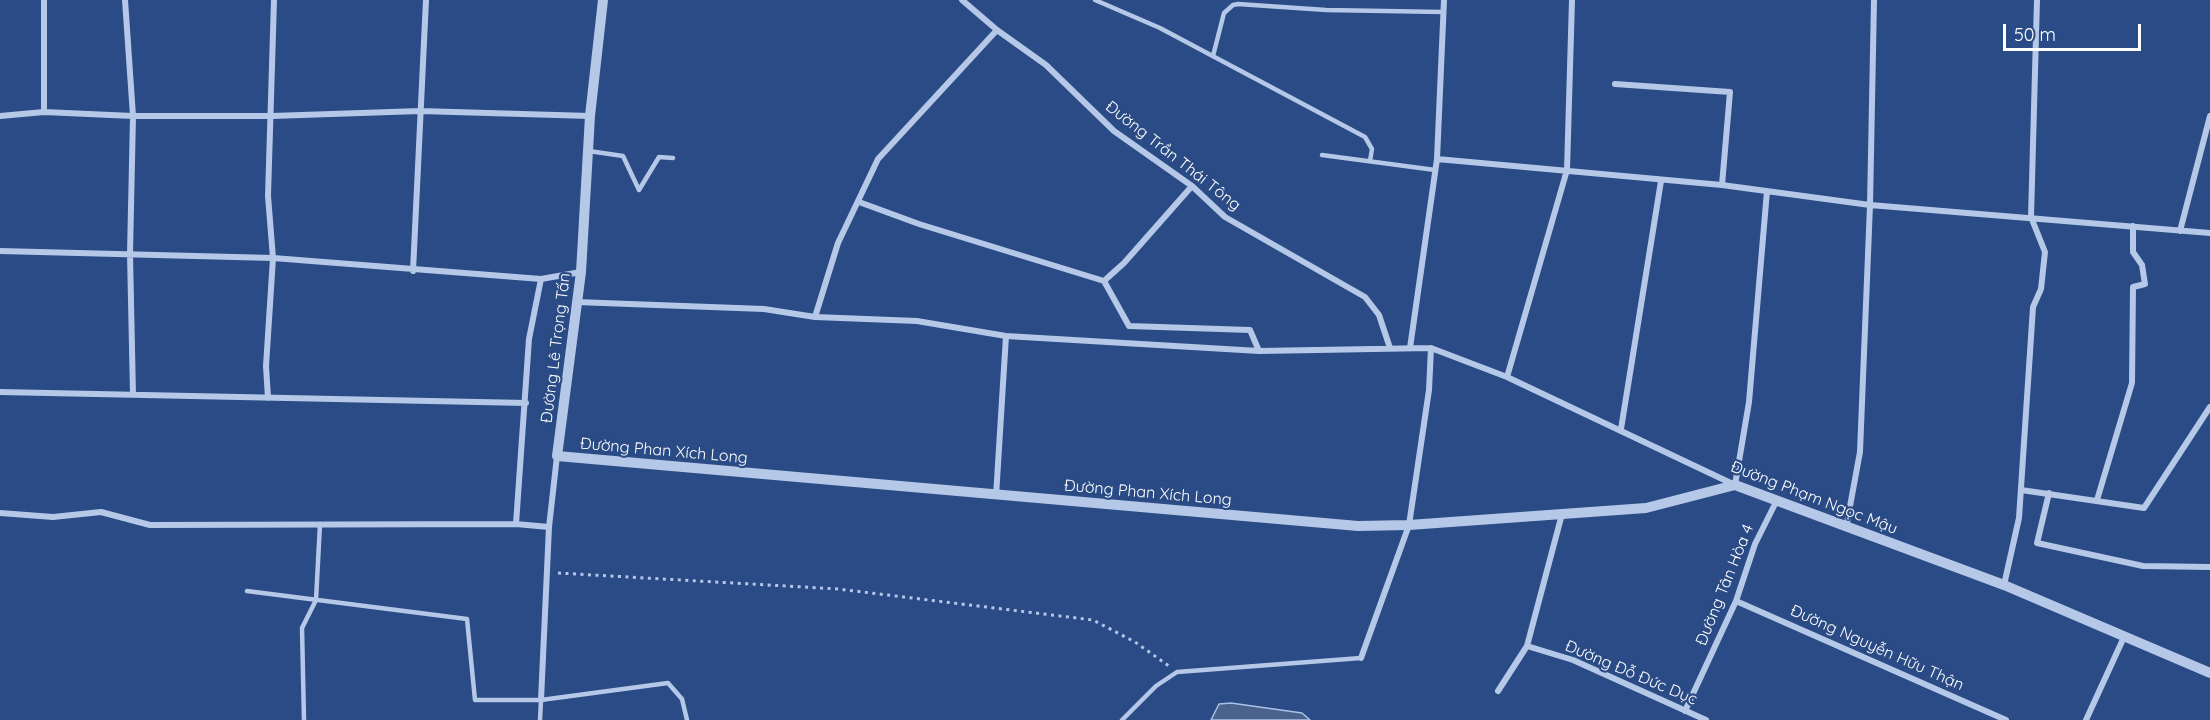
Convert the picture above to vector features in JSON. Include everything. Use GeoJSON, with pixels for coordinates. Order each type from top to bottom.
{"type":"FeatureCollection","features":[{"type":"Feature","properties":{"kind":"street"},"geometry":{"type":"LineString","coordinates":[[44,0],[44,112]]}},
{"type":"Feature","properties":{"kind":"street"},"geometry":{"type":"LineString","coordinates":[[125,0],[133,116],[130,254],[132,395]]}},
{"type":"Feature","properties":{"kind":"street"},"geometry":{"type":"LineString","coordinates":[[268,398],[266,366],[273,258],[268,196],[274,0]]}},
{"type":"Feature","properties":{"kind":"street"},"geometry":{"type":"LineString","coordinates":[[413,271],[426,0]]}},
{"type":"Feature","properties":{"kind":"street","name":"Đường Lê Trọng Tấn"},"geometry":{"type":"LineString","coordinates":[[541,700],[549,527],[575,302],[581,272],[590,116],[603,0]]}},
{"type":"Feature","properties":{"kind":"street","name":"Đường Trần Thái Tông"},"geometry":{"type":"LineString","coordinates":[[962,0],[997,30],[1046,65],[1114,131],[1192,186],[1225,217],[1365,297],[1379,315],[1390,348]]}},
{"type":"Feature","properties":{"kind":"street"},"geometry":{"type":"LineString","coordinates":[[1410,348],[1437,159],[1444,0]]}},
{"type":"Feature","properties":{"kind":"street"},"geometry":{"type":"LineString","coordinates":[[1507,377],[1567,170],[1572,0]]}},
{"type":"Feature","properties":{"kind":"street"},"geometry":{"type":"LineString","coordinates":[[1846,528],[1860,452],[1870,204],[1874,0]]}},
{"type":"Feature","properties":{"kind":"street"},"geometry":{"type":"LineString","coordinates":[[2004,585],[2019,518],[2033,307],[2041,289],[2045,252],[2031,217],[2037,0]]}},
{"type":"Feature","properties":{"kind":"street"},"geometry":{"type":"LineString","coordinates":[[815,317],[838,243],[878,159],[997,30]]}},
{"type":"Feature","properties":{"kind":"street"},"geometry":{"type":"LineString","coordinates":[[1615,84],[1730,93],[1722,186]]}},
{"type":"Feature","properties":{"kind":"street"},"geometry":{"type":"LineString","coordinates":[[0,116],[44,112],[133,116],[272,116],[420,111],[590,116]]}},
{"type":"Feature","properties":{"kind":"street"},"geometry":{"type":"LineString","coordinates":[[2180,231],[2209,127],[2210,116]]}},
{"type":"Feature","properties":{"kind":"street"},"geometry":{"type":"LineString","coordinates":[[1437,159],[1722,186],[1870,204],[2210,233]]}},
{"type":"Feature","properties":{"kind":"street"},"geometry":{"type":"LineString","coordinates":[[1621,429],[1661,181]]}},
{"type":"Feature","properties":{"kind":"street"},"geometry":{"type":"LineString","coordinates":[[1104,281],[1124,263],[1192,186]]}},
{"type":"Feature","properties":{"kind":"street"},"geometry":{"type":"LineString","coordinates":[[1735,485],[1749,402],[1767,191]]}},
{"type":"Feature","properties":{"kind":"street"},"geometry":{"type":"LineString","coordinates":[[859,202],[1104,281],[1128,326],[1250,330],[1259,351]]}},
{"type":"Feature","properties":{"kind":"street"},"geometry":{"type":"LineString","coordinates":[[2097,500],[2132,383],[2133,287],[2145,284],[2142,265],[2133,252],[2133,226]]}},
{"type":"Feature","properties":{"kind":"street"},"geometry":{"type":"LineString","coordinates":[[0,251],[273,258],[413,271],[541,279],[581,272]]}},
{"type":"Feature","properties":{"kind":"street"},"geometry":{"type":"LineString","coordinates":[[516,524],[529,339],[541,279]]}},
{"type":"Feature","properties":{"kind":"street","name":"Đường Phạm Ngọc Mậu"},"geometry":{"type":"LineString","coordinates":[[575,302],[764,309],[815,317],[917,321],[1006,336],[1259,351],[1431,348],[1507,377],[1621,429],[1735,485],[2004,585],[2210,673]]}},
{"type":"Feature","properties":{"kind":"street"},"geometry":{"type":"LineString","coordinates":[[996,496],[1006,336]]}},
{"type":"Feature","properties":{"kind":"street"},"geometry":{"type":"LineString","coordinates":[[1361,658],[1409,525],[1429,390],[1431,348]]}},
{"type":"Feature","properties":{"kind":"street"},"geometry":{"type":"LineString","coordinates":[[0,392],[526,403]]}},
{"type":"Feature","properties":{"kind":"street"},"geometry":{"type":"LineString","coordinates":[[2021,490],[2144,507],[2210,407]]}},
{"type":"Feature","properties":{"kind":"street","name":"Đường Phan Xích Long"},"geometry":{"type":"LineString","coordinates":[[557,456],[1358,526],[1409,525],[1646,508],[1735,485]]}},
{"type":"Feature","properties":{"kind":"street"},"geometry":{"type":"LineString","coordinates":[[2049,493],[2037,543],[2143,566],[2210,567]]}},
{"type":"Feature","properties":{"kind":"street","name":"Đường Tân Hòa 4"},"geometry":{"type":"LineString","coordinates":[[1685,711],[1736,602],[1755,544],[1776,502]]}},
{"type":"Feature","properties":{"kind":"street"},"geometry":{"type":"LineString","coordinates":[[0,513],[54,517],[101,512],[150,525],[516,524],[549,527]]}},
{"type":"Feature","properties":{"kind":"street"},"geometry":{"type":"LineString","coordinates":[[1498,691],[1527,646],[1563,514]]}},
{"type":"Feature","properties":{"kind":"street","name":"Đường Nguyễn Hữu Thận"},"geometry":{"type":"LineString","coordinates":[[1736,602],[2006,720]]}},
{"type":"Feature","properties":{"kind":"street"},"geometry":{"type":"LineString","coordinates":[[2086,720],[2124,637]]}},
{"type":"Feature","properties":{"kind":"street","name":"Đường Đỗ Đức Dục"},"geometry":{"type":"LineString","coordinates":[[1527,646],[1573,660],[1706,720]]}},
{"type":"Feature","properties":{"kind":"lane"},"geometry":{"type":"LineString","coordinates":[[1095,0],[1160,28],[1365,136],[1372,149],[1370,161]]}},
{"type":"Feature","properties":{"kind":"lane"},"geometry":{"type":"LineString","coordinates":[[1213,57],[1224,14],[1233,5],[1326,10],[1443,12]]}},
{"type":"Feature","properties":{"kind":"lane"},"geometry":{"type":"LineString","coordinates":[[589,150],[623,156],[639,190],[659,157],[673,158]]}},
{"type":"Feature","properties":{"kind":"lane"},"geometry":{"type":"LineString","coordinates":[[1322,155],[1435,170]]}},
{"type":"Feature","properties":{"kind":"lane"},"geometry":{"type":"LineString","coordinates":[[304,720],[302,627],[316,600],[320,524]]}},
{"type":"Feature","properties":{"kind":"lane"},"geometry":{"type":"LineString","coordinates":[[248,591],[467,619],[475,700],[541,700],[668,683],[682,699],[687,720]]}},
{"type":"Feature","properties":{"kind":"lane"},"geometry":{"type":"LineString","coordinates":[[1122,720],[1156,686],[1177,672],[1361,658]]}},
{"type":"Feature","properties":{"kind":"lane"},"geometry":{"type":"LineString","coordinates":[[540,720],[541,700]]}},
{"type":"Feature","properties":{"kind":"path"},"geometry":{"type":"LineString","coordinates":[[548,572],[838,589],[1093,620],[1135,642],[1177,672]]}},
{"type":"Feature","properties":{"kind":"water"},"geometry":{"type":"Polygon","coordinates":[[[1231,703],[1302,713],[1310,720],[1211,720],[1219,704],[1231,703]]]}}]}
